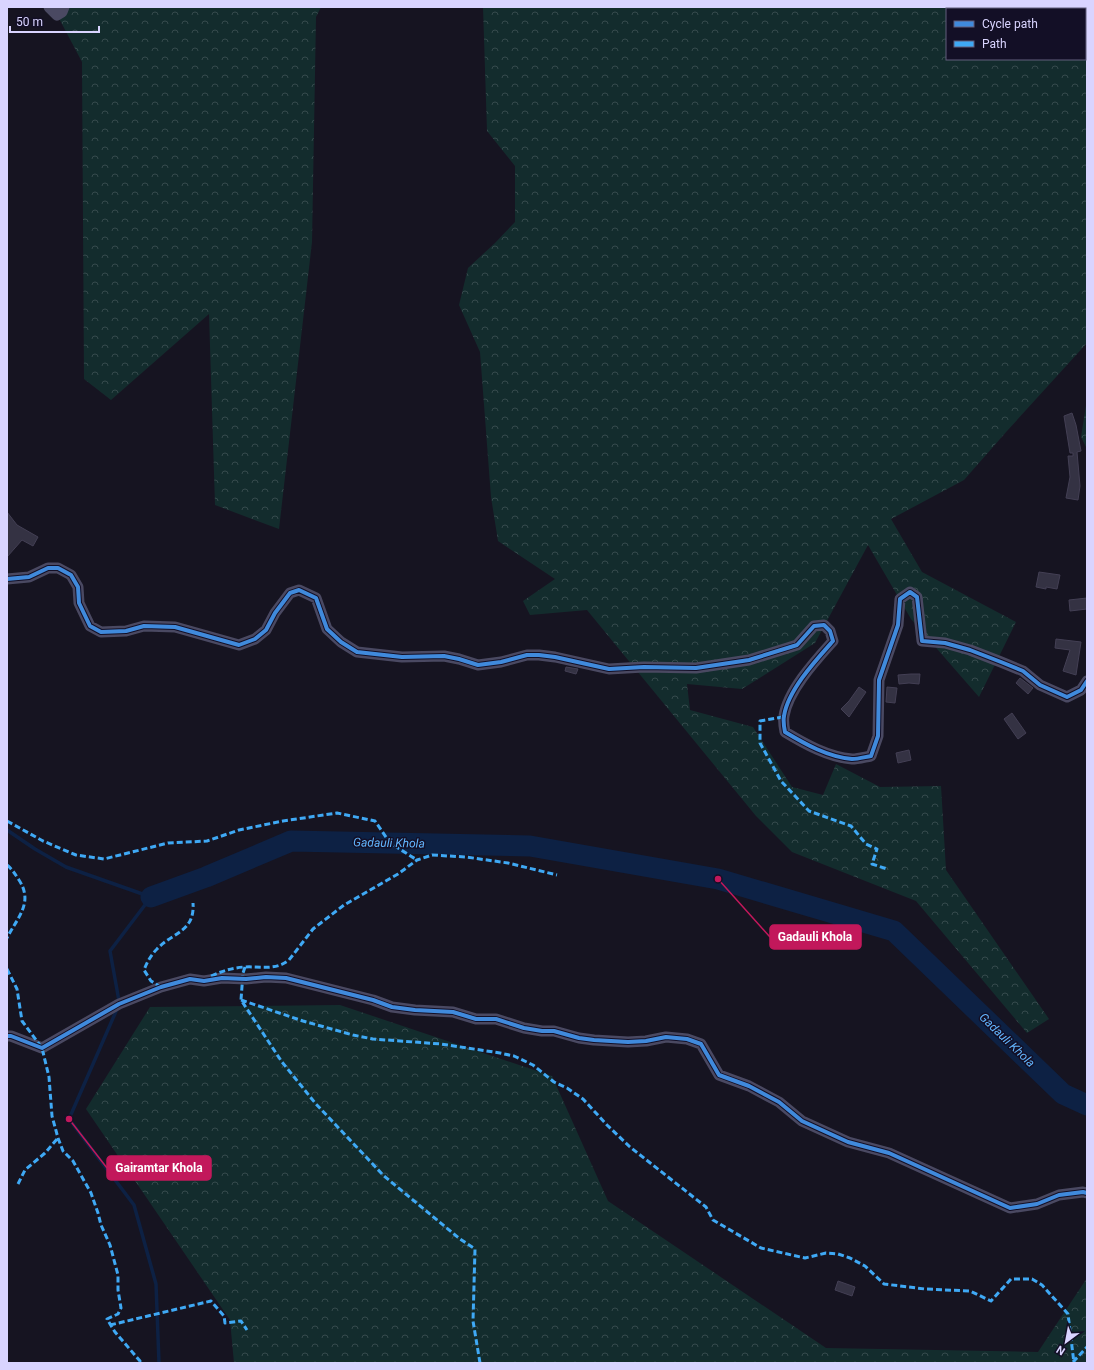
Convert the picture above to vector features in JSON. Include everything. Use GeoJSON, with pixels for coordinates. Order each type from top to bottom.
{"type":"FeatureCollection","features":[{"type":"Feature","properties":{"kind":"street"},"geometry":{"type":"LineString","coordinates":[[49,7],[57,15],[62,12],[64,7]]}},
{"type":"Feature","properties":{"kind":"street"},"geometry":{"type":"LineString","coordinates":[[7,578],[29,577],[48,568],[58,568],[71,575],[78,586],[79,603],[90,626],[101,632],[126,631],[144,626],[175,627],[239,645],[255,639],[266,630],[275,613],[290,593],[299,590],[316,598],[327,629],[341,642],[357,652],[402,657],[444,656],[478,665],[501,662],[527,655],[539,655],[609,669],[644,667],[696,668],[749,660],[797,645],[814,626],[824,625],[830,631],[833,641],[809,668],[790,699],[783,717],[785,732],[803,743],[830,754],[853,759],[871,756],[878,736],[879,680],[898,624],[900,599],[910,592],[917,597],[922,641],[945,643],[970,650],[1002,662],[1023,671],[1040,685],[1067,698],[1081,690],[1087,681]]}},
{"type":"Feature","properties":{"kind":"street"},"geometry":{"type":"LineString","coordinates":[[7,1036],[11,1036],[42,1048],[119,1004],[190,979],[204,981],[222,978],[286,978],[373,1000],[392,1007],[452,1012],[476,1019],[496,1019],[524,1028],[554,1031],[586,1039],[628,1042],[646,1041],[666,1037],[687,1039],[701,1044],[720,1075],[749,1086],[779,1102],[802,1120],[848,1142],[889,1153],[1010,1208],[1037,1204],[1059,1195],[1083,1192],[1087,1193]]}},
{"type":"Feature","properties":{"kind":"green space"},"geometry":{"type":"Polygon","coordinates":[[[53,7],[321,7],[316,17],[312,242],[279,529],[215,505],[209,314],[111,400],[84,379],[82,62],[53,7]]]}},
{"type":"Feature","properties":{"kind":"green space"},"geometry":{"type":"Polygon","coordinates":[[[483,7],[1087,7],[1087,343],[964,480],[891,519],[922,572],[1016,622],[979,697],[911,619],[868,545],[815,643],[742,689],[687,684],[690,710],[753,727],[792,787],[823,795],[836,764],[880,787],[941,786],[946,870],[1049,1019],[1027,1033],[916,901],[792,852],[756,816],[587,610],[530,615],[523,601],[555,579],[498,541],[491,497],[480,352],[459,305],[468,268],[515,222],[515,166],[487,131],[483,7]]]}},
{"type":"Feature","properties":{"kind":"green space"},"geometry":{"type":"Polygon","coordinates":[[[1087,399],[1087,449],[1081,437],[1087,399]]]}},
{"type":"Feature","properties":{"kind":"green space"},"geometry":{"type":"Polygon","coordinates":[[[340,1005],[552,1076],[608,1201],[826,1348],[1038,1352],[1087,1278],[1087,1363],[234,1363],[230,1320],[86,1109],[150,1007],[340,1005]]]}},
{"type":"Feature","properties":{"kind":"building"},"geometry":{"type":"Polygon","coordinates":[[[1072,413],[1081,451],[1077,452],[1080,486],[1078,500],[1066,498],[1070,477],[1068,456],[1073,456],[1073,453],[1070,453],[1064,416],[1072,413]]]}},
{"type":"Feature","properties":{"kind":"building"},"geometry":{"type":"Polygon","coordinates":[[[7,512],[17,525],[38,537],[33,546],[22,540],[7,557],[7,512]]]}},
{"type":"Feature","properties":{"kind":"building"},"geometry":{"type":"Polygon","coordinates":[[[1039,572],[1060,575],[1057,589],[1036,587],[1039,572]]]}},
{"type":"Feature","properties":{"kind":"building"},"geometry":{"type":"Polygon","coordinates":[[[1087,598],[1087,609],[1070,611],[1069,600],[1087,598]]]}},
{"type":"Feature","properties":{"kind":"building"},"geometry":{"type":"Polygon","coordinates":[[[1056,639],[1081,642],[1076,675],[1063,671],[1070,650],[1055,648],[1056,639]]]}},
{"type":"Feature","properties":{"kind":"building"},"geometry":{"type":"Polygon","coordinates":[[[566,667],[578,669],[576,674],[565,671],[566,667]]]}},
{"type":"Feature","properties":{"kind":"building"},"geometry":{"type":"Polygon","coordinates":[[[920,674],[919,684],[899,684],[898,675],[920,674]]]}},
{"type":"Feature","properties":{"kind":"building"},"geometry":{"type":"Polygon","coordinates":[[[1020,678],[1033,688],[1028,694],[1016,683],[1020,678]]]}},
{"type":"Feature","properties":{"kind":"building"},"geometry":{"type":"Polygon","coordinates":[[[859,687],[866,692],[849,717],[841,709],[859,687]]]}},
{"type":"Feature","properties":{"kind":"building"},"geometry":{"type":"Polygon","coordinates":[[[887,687],[897,688],[895,703],[886,702],[887,687]]]}},
{"type":"Feature","properties":{"kind":"building"},"geometry":{"type":"Polygon","coordinates":[[[1012,713],[1026,733],[1018,739],[1004,719],[1012,713]]]}},
{"type":"Feature","properties":{"kind":"building"},"geometry":{"type":"Polygon","coordinates":[[[909,750],[911,760],[898,763],[896,753],[909,750]]]}},
{"type":"Feature","properties":{"kind":"building"},"geometry":{"type":"Polygon","coordinates":[[[838,1281],[855,1287],[852,1296],[835,1290],[838,1281]]]}},
{"type":"Feature","properties":{"kind":"waterway"},"geometry":{"type":"LineString","coordinates":[[7,830],[35,849],[66,867],[151,897],[110,951],[119,1001]]}},
{"type":"Feature","properties":{"kind":"waterway","name":"Gadauli Khola"},"geometry":{"type":"LineString","coordinates":[[151,897],[206,877],[291,841],[530,846],[718,879],[894,931],[1063,1094],[1087,1105]]}},
{"type":"Feature","properties":{"kind":"waterway"},"geometry":{"type":"LineString","coordinates":[[117,1009],[69,1119],[134,1205],[156,1284],[159,1363]]}},
{"type":"Feature","properties":{"kind":"marked path"},"geometry":{"type":"LineString","coordinates":[[783,717],[760,721],[760,743],[781,781],[809,811],[851,826],[866,844],[877,849],[872,864],[887,869]]}},
{"type":"Feature","properties":{"kind":"marked path"},"geometry":{"type":"LineString","coordinates":[[7,821],[43,841],[76,855],[104,859],[168,843],[207,841],[239,830],[283,821],[337,813],[375,821],[390,843],[417,860]]}},
{"type":"Feature","properties":{"kind":"marked path"},"geometry":{"type":"LineString","coordinates":[[211,976],[235,968],[273,967],[284,963],[289,960],[313,929],[344,905],[398,874],[417,860],[432,855],[466,857],[508,863],[557,875]]}},
{"type":"Feature","properties":{"kind":"marked path"},"geometry":{"type":"LineString","coordinates":[[7,865],[19,880],[25,896],[22,910],[7,938]]}},
{"type":"Feature","properties":{"kind":"marked path"},"geometry":{"type":"LineString","coordinates":[[161,987],[151,981],[144,970],[149,959],[157,949],[187,926],[193,913],[193,903]]}},
{"type":"Feature","properties":{"kind":"marked path"},"geometry":{"type":"LineString","coordinates":[[245,967],[243,973],[241,1000],[282,1062],[316,1104],[384,1176],[460,1239],[475,1249],[473,1321],[480,1363]]}},
{"type":"Feature","properties":{"kind":"marked path"},"geometry":{"type":"LineString","coordinates":[[7,969],[17,989],[22,1021],[42,1048],[49,1077],[52,1116],[58,1138],[63,1151],[73,1161],[91,1193],[101,1225],[110,1245],[118,1275],[118,1290],[121,1308],[118,1314],[107,1319],[115,1332],[140,1361],[139,1363]]}},
{"type":"Feature","properties":{"kind":"marked path"},"geometry":{"type":"LineString","coordinates":[[241,1000],[303,1021],[353,1035],[373,1039],[441,1044],[500,1053],[514,1056],[533,1065],[554,1082],[567,1088],[583,1099],[630,1147],[706,1207],[713,1220],[761,1248],[805,1258],[826,1253],[838,1254],[850,1258],[865,1266],[884,1284],[925,1289],[970,1291],[991,1301],[1011,1279],[1032,1279],[1042,1285],[1068,1314],[1074,1363]]}},
{"type":"Feature","properties":{"kind":"marked path"},"geometry":{"type":"LineString","coordinates":[[18,1184],[25,1170],[45,1153],[58,1138]]}},
{"type":"Feature","properties":{"kind":"marked path"},"geometry":{"type":"LineString","coordinates":[[110,1325],[211,1301],[224,1316],[225,1323],[241,1321],[247,1330]]}},
{"type":"Feature","properties":{"kind":"marked path"},"geometry":{"type":"LineString","coordinates":[[1073,1362],[1087,1347]]}},
{"type":"Feature","properties":{"kind":"cycle path"},"geometry":{"type":"LineString","coordinates":[[7,579],[29,577],[48,568],[58,568],[71,575],[78,587],[79,603],[90,626],[101,632],[126,631],[144,626],[175,627],[239,645],[255,639],[266,630],[275,613],[290,593],[299,590],[316,598],[327,629],[341,642],[357,652],[402,657],[444,656],[478,665],[501,662],[527,655],[539,655],[609,669],[644,667],[696,668],[749,660],[797,645],[814,626],[824,625],[830,631],[833,641],[804,676],[791,696],[784,716],[785,732],[826,753],[852,759],[871,756],[878,736],[879,680],[898,625],[900,599],[910,592],[917,597],[922,641],[945,643],[970,650],[1023,671],[1040,685],[1067,697],[1081,690],[1087,681]]}},
{"type":"Feature","properties":{"kind":"cycle path"},"geometry":{"type":"LineString","coordinates":[[7,1036],[11,1036],[42,1048],[119,1004],[161,987],[190,979],[204,981],[222,978],[286,978],[373,1000],[392,1007],[453,1012],[476,1019],[496,1019],[524,1028],[554,1031],[579,1038],[628,1042],[646,1041],[666,1037],[687,1039],[701,1044],[719,1075],[749,1086],[779,1102],[802,1121],[848,1142],[889,1153],[1010,1208],[1037,1204],[1059,1195],[1083,1192],[1087,1193]]}},
{"type":"Feature","properties":{"kind":"place","name":"Gadauli Khola"},"geometry":{"type":"Point","coordinates":[718,879]}},
{"type":"Feature","properties":{"kind":"place","name":"Gairamtar Khola"},"geometry":{"type":"Point","coordinates":[69,1119]}}]}
